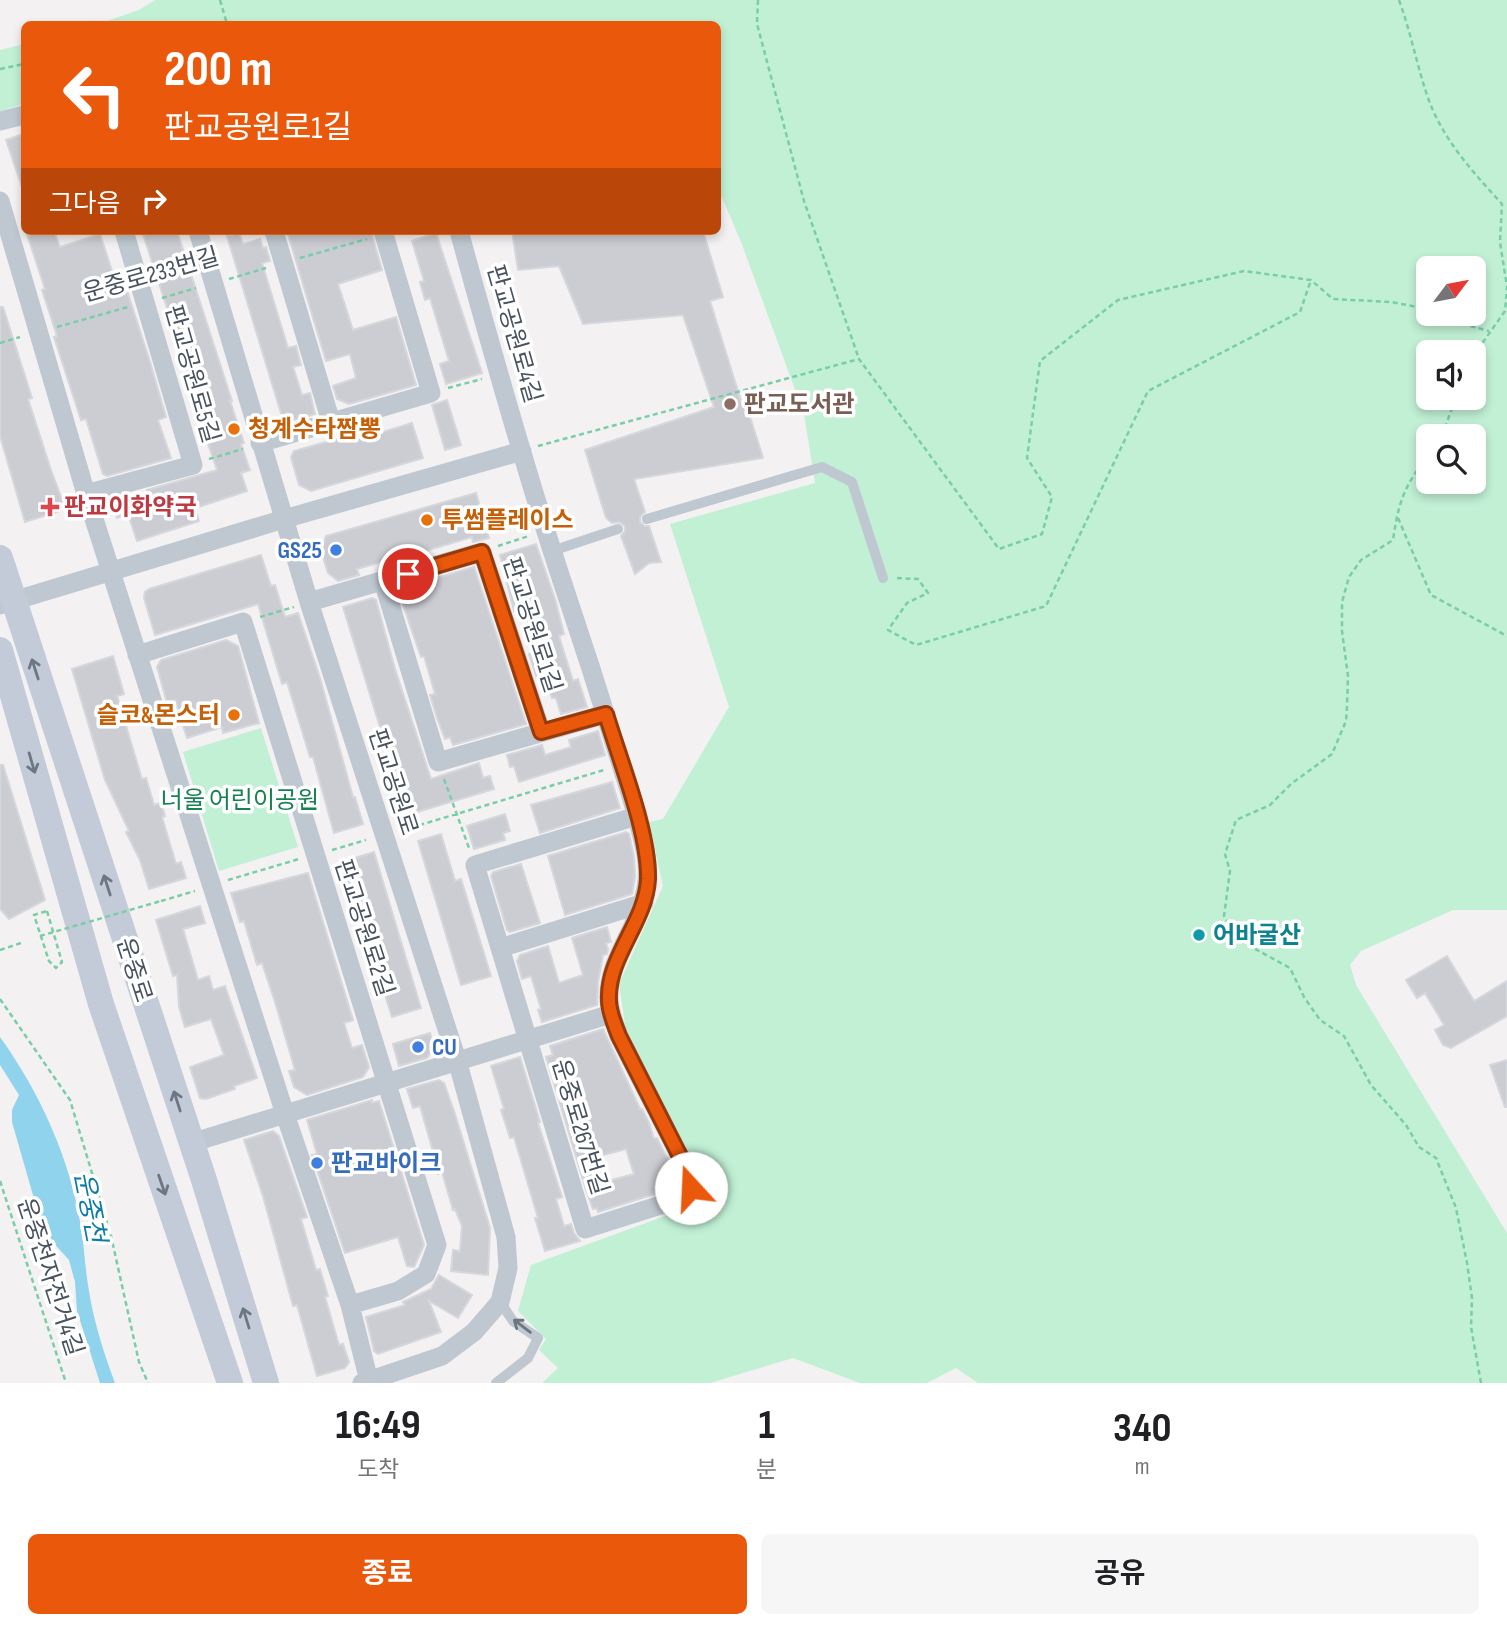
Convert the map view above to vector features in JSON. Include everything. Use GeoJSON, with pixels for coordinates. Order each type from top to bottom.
{"type":"FeatureCollection","features":[{"type":"Feature","properties":{"kind":"main road","name":"운중로"},"geometry":{"type":"LineString","coordinates":[[0,558],[6,603],[191,1143],[266,1383]]}},
{"type":"Feature","properties":{"kind":"main road","name":"운중로"},"geometry":{"type":"LineString","coordinates":[[0,650],[101,1004],[230,1383]]}},
{"type":"Feature","properties":{"kind":"street"},"geometry":{"type":"LineString","coordinates":[[0,121],[21,116]]}},
{"type":"Feature","properties":{"kind":"street"},"geometry":{"type":"LineString","coordinates":[[0,201],[86,494],[285,1114],[350,1306],[367,1382]]}},
{"type":"Feature","properties":{"kind":"street","name":"판교공원로5길"},"geometry":{"type":"LineString","coordinates":[[86,494],[192,465],[125,235]]}},
{"type":"Feature","properties":{"kind":"street","name":"판교공원로"},"geometry":{"type":"LineString","coordinates":[[199,235],[309,602],[457,1060],[506,1237],[508,1268],[500,1302],[474,1332],[442,1356],[367,1382]]}},
{"type":"Feature","properties":{"kind":"street"},"geometry":{"type":"LineString","coordinates":[[275,235],[331,422]]}},
{"type":"Feature","properties":{"kind":"street"},"geometry":{"type":"LineString","coordinates":[[260,443],[431,393],[389,235]]}},
{"type":"Feature","properties":{"kind":"street","name":"판교공원로4길"},"geometry":{"type":"LineString","coordinates":[[460,235],[522,451]]}},
{"type":"Feature","properties":{"kind":"street"},"geometry":{"type":"LineString","coordinates":[[6,603],[522,451]]}},
{"type":"Feature","properties":{"kind":"street","name":"판교공원로1길"},"geometry":{"type":"LineString","coordinates":[[522,451],[606,714],[647,859],[648,878],[643,903],[610,985],[611,1014],[619,1036],[687,1170],[691,1188],[686,1197],[585,1229]]}},
{"type":"Feature","properties":{"kind":"street","name":"판교공원로1길"},"geometry":{"type":"LineString","coordinates":[[309,602],[482,552],[541,732]]}},
{"type":"Feature","properties":{"kind":"street"},"geometry":{"type":"LineString","coordinates":[[383,581],[438,762]]}},
{"type":"Feature","properties":{"kind":"street"},"geometry":{"type":"LineString","coordinates":[[137,655],[243,622]]}},
{"type":"Feature","properties":{"kind":"street","name":"판교공원로2길"},"geometry":{"type":"LineString","coordinates":[[243,622],[437,1245],[426,1274],[398,1291],[350,1306]]}},
{"type":"Feature","properties":{"kind":"street","name":"판교공원로1길"},"geometry":{"type":"LineString","coordinates":[[438,762],[606,714]]}},
{"type":"Feature","properties":{"kind":"street"},"geometry":{"type":"LineString","coordinates":[[527,1039],[475,865],[637,816]]}},
{"type":"Feature","properties":{"kind":"street"},"geometry":{"type":"LineString","coordinates":[[500,948],[643,903]]}},
{"type":"Feature","properties":{"kind":"street"},"geometry":{"type":"LineString","coordinates":[[191,1143],[611,1014]]}},
{"type":"Feature","properties":{"kind":"street","name":"운중로267번길"},"geometry":{"type":"LineString","coordinates":[[527,1039],[585,1229]]}},
{"type":"Feature","properties":{"kind":"lane"},"geometry":{"type":"LineString","coordinates":[[647,519],[822,467],[852,482],[883,578]]}},
{"type":"Feature","properties":{"kind":"lane"},"geometry":{"type":"LineString","coordinates":[[552,551],[618,529]]}},
{"type":"Feature","properties":{"kind":"lane"},"geometry":{"type":"LineString","coordinates":[[496,1383],[528,1358],[538,1338],[513,1321],[500,1302]]}},
{"type":"Feature","properties":{"kind":"path"},"geometry":{"type":"LineString","coordinates":[[220,0],[226,21]]}},
{"type":"Feature","properties":{"kind":"path"},"geometry":{"type":"LineString","coordinates":[[758,0],[757,24],[804,201],[859,359],[999,549],[1042,534],[1052,497],[1027,458],[1040,361],[1118,300],[1244,271],[1311,280],[1334,299],[1391,302],[1416,307]]}},
{"type":"Feature","properties":{"kind":"path"},"geometry":{"type":"LineString","coordinates":[[1399,0],[1412,35],[1429,99],[1444,131],[1464,162],[1502,204],[1500,242],[1507,287],[1506,311],[1483,340]]}},
{"type":"Feature","properties":{"kind":"path"},"geometry":{"type":"LineString","coordinates":[[0,69],[21,65]]}},
{"type":"Feature","properties":{"kind":"path","name":"운중로233번길"},"geometry":{"type":"LineString","coordinates":[[0,343],[214,284],[378,235]]}},
{"type":"Feature","properties":{"kind":"path"},"geometry":{"type":"LineString","coordinates":[[883,578],[918,579],[928,593],[907,603],[888,630],[916,645],[1046,606],[1148,391],[1300,312],[1311,280]]}},
{"type":"Feature","properties":{"kind":"path"},"geometry":{"type":"LineString","coordinates":[[1470,326],[1489,331]]}},
{"type":"Feature","properties":{"kind":"path"},"geometry":{"type":"LineString","coordinates":[[522,451],[859,359]]}},
{"type":"Feature","properties":{"kind":"path"},"geometry":{"type":"LineString","coordinates":[[431,393],[499,374]]}},
{"type":"Feature","properties":{"kind":"path"},"geometry":{"type":"LineString","coordinates":[[192,465],[260,443]]}},
{"type":"Feature","properties":{"kind":"path"},"geometry":{"type":"LineString","coordinates":[[1416,472],[1403,493],[1393,540],[1361,560],[1349,577],[1342,602],[1342,631],[1348,676],[1346,721],[1332,754],[1291,784],[1270,805],[1236,820],[1225,854],[1230,872],[1224,916],[1237,939],[1290,968],[1320,1020],[1344,1036],[1371,1085],[1406,1125],[1419,1147],[1436,1158],[1457,1208],[1472,1298],[1471,1327],[1481,1383]]}},
{"type":"Feature","properties":{"kind":"path"},"geometry":{"type":"LineString","coordinates":[[1397,515],[1431,595],[1507,636]]}},
{"type":"Feature","properties":{"kind":"path"},"geometry":{"type":"LineString","coordinates":[[482,552],[547,530]]}},
{"type":"Feature","properties":{"kind":"path"},"geometry":{"type":"LineString","coordinates":[[243,622],[309,602]]}},
{"type":"Feature","properties":{"kind":"path"},"geometry":{"type":"LineString","coordinates":[[438,762],[475,865]]}},
{"type":"Feature","properties":{"kind":"path"},"geometry":{"type":"LineString","coordinates":[[40,936],[621,765]]}},
{"type":"Feature","properties":{"kind":"path"},"geometry":{"type":"LineString","coordinates":[[47,911],[62,962],[56,968],[49,961],[40,936],[34,915],[47,911]]}},
{"type":"Feature","properties":{"kind":"path"},"geometry":{"type":"LineString","coordinates":[[0,950],[21,943]]}},
{"type":"Feature","properties":{"kind":"path"},"geometry":{"type":"LineString","coordinates":[[0,999],[70,1100],[111,1236],[139,1362],[148,1383]]}},
{"type":"Feature","properties":{"kind":"path","name":"운중천자전거4길"},"geometry":{"type":"LineString","coordinates":[[0,1181],[66,1383]]}},
{"type":"Feature","properties":{"kind":"green space"},"geometry":{"type":"Polygon","coordinates":[[[155,0],[1507,0],[1507,910],[1453,910],[1361,951],[1350,965],[1356,985],[1507,1233],[1507,1383],[978,1383],[956,1368],[927,1383],[860,1383],[793,1358],[710,1383],[542,1383],[558,1368],[539,1350],[546,1339],[518,1311],[531,1265],[695,1205],[706,1194],[626,1031],[619,984],[663,886],[649,822],[663,819],[729,707],[670,524],[815,483],[804,414],[721,195],[721,21],[107,21],[139,10],[155,0]]]}},
{"type":"Feature","properties":{"kind":"green space"},"geometry":{"type":"Polygon","coordinates":[[[21,45],[21,105],[0,111],[0,50],[21,45]]]}},
{"type":"Feature","properties":{"kind":"green space","name":"너울 어린이공원"},"geometry":{"type":"Polygon","coordinates":[[[261,728],[298,847],[219,871],[183,752],[261,728]]]}},
{"type":"Feature","properties":{"kind":"water"},"geometry":{"type":"Polygon","coordinates":[[[0,1037],[28,1081],[61,1151],[76,1201],[93,1310],[115,1383],[100,1383],[77,1311],[75,1282],[69,1260],[49,1238],[41,1223],[12,1122],[12,1110],[19,1095],[0,1065],[0,1037]]]}},
{"type":"Feature","properties":{"kind":"building"},"geometry":{"type":"Polygon","coordinates":[[[21,135],[21,184],[6,140],[21,135]]]}},
{"type":"Feature","properties":{"kind":"building"},"geometry":{"type":"Polygon","coordinates":[[[27,235],[56,235],[60,247],[100,235],[114,277],[122,275],[150,362],[166,417],[158,420],[171,458],[107,476],[103,474],[86,419],[81,420],[54,337],[57,336],[42,290],[45,289],[27,235]]]}},
{"type":"Feature","properties":{"kind":"building"},"geometry":{"type":"Polygon","coordinates":[[[143,235],[178,235],[232,401],[244,443],[241,444],[250,470],[241,473],[247,491],[195,508],[199,521],[137,541],[128,514],[117,518],[112,504],[147,490],[217,470],[205,435],[208,434],[143,235]]]}},
{"type":"Feature","properties":{"kind":"building"},"geometry":{"type":"Polygon","coordinates":[[[240,235],[243,244],[260,239],[263,248],[266,247],[270,261],[262,263],[288,348],[296,346],[301,365],[293,367],[302,395],[310,393],[315,414],[284,423],[227,236],[240,235]]]}},
{"type":"Feature","properties":{"kind":"building"},"geometry":{"type":"Polygon","coordinates":[[[288,235],[372,235],[382,270],[338,284],[353,330],[396,317],[416,385],[349,404],[337,399],[333,386],[356,378],[350,354],[326,361],[288,235]]]}},
{"type":"Feature","properties":{"kind":"building"},"geometry":{"type":"Polygon","coordinates":[[[437,235],[482,373],[446,384],[440,364],[449,361],[430,298],[425,300],[420,282],[424,281],[412,241],[437,235]]]}},
{"type":"Feature","properties":{"kind":"building","name":"판교도서관"},"geometry":{"type":"Polygon","coordinates":[[[513,235],[704,235],[723,297],[710,301],[741,401],[745,401],[763,458],[634,479],[645,512],[640,517],[640,522],[649,526],[661,562],[649,563],[635,574],[621,536],[625,526],[619,522],[612,523],[606,518],[585,450],[714,407],[683,315],[583,324],[559,266],[518,270],[513,235]]]}},
{"type":"Feature","properties":{"kind":"building"},"geometry":{"type":"Polygon","coordinates":[[[0,307],[3,307],[32,398],[28,399],[51,470],[61,497],[68,495],[72,507],[25,522],[0,436],[0,307]]]}},
{"type":"Feature","properties":{"kind":"building"},"geometry":{"type":"Polygon","coordinates":[[[447,400],[461,445],[445,450],[432,405],[447,400]]]}},
{"type":"Feature","properties":{"kind":"building"},"geometry":{"type":"Polygon","coordinates":[[[412,423],[423,458],[311,491],[299,485],[291,457],[294,451],[365,431],[367,437],[412,423]]]}},
{"type":"Feature","properties":{"kind":"building"},"geometry":{"type":"Polygon","coordinates":[[[476,493],[489,538],[473,542],[472,537],[412,553],[357,569],[359,575],[338,581],[328,573],[321,551],[326,536],[476,493]]]}},
{"type":"Feature","properties":{"kind":"building"},"geometry":{"type":"Polygon","coordinates":[[[536,544],[555,599],[564,634],[559,636],[573,681],[578,679],[587,707],[561,714],[545,677],[537,679],[529,654],[537,651],[524,608],[514,611],[500,555],[536,544]]]}},
{"type":"Feature","properties":{"kind":"building"},"geometry":{"type":"Polygon","coordinates":[[[261,555],[271,586],[275,585],[285,617],[298,613],[363,824],[334,833],[313,757],[310,757],[287,682],[282,684],[258,604],[155,635],[144,598],[145,592],[261,555]]]}},
{"type":"Feature","properties":{"kind":"building"},"geometry":{"type":"Polygon","coordinates":[[[474,567],[526,724],[453,745],[450,737],[445,739],[437,718],[430,695],[435,694],[424,656],[421,657],[400,596],[405,587],[474,567]]]}},
{"type":"Feature","properties":{"kind":"building"},"geometry":{"type":"Polygon","coordinates":[[[372,598],[376,600],[395,669],[431,779],[479,763],[483,778],[490,776],[494,789],[407,815],[343,607],[372,598]]]}},
{"type":"Feature","properties":{"kind":"building"},"geometry":{"type":"Polygon","coordinates":[[[226,640],[238,646],[259,723],[223,733],[222,727],[187,738],[175,700],[167,703],[157,667],[161,660],[226,640]]]}},
{"type":"Feature","properties":{"kind":"building"},"geometry":{"type":"Polygon","coordinates":[[[113,656],[124,694],[117,696],[142,779],[146,778],[154,805],[161,803],[165,816],[162,817],[176,864],[181,862],[186,878],[149,889],[140,860],[126,832],[129,831],[105,780],[72,669],[113,656]]]}},
{"type":"Feature","properties":{"kind":"building"},"geometry":{"type":"Polygon","coordinates":[[[598,731],[605,755],[519,782],[514,766],[510,767],[507,755],[542,745],[545,755],[571,747],[569,740],[598,731]]]}},
{"type":"Feature","properties":{"kind":"building"},"geometry":{"type":"Polygon","coordinates":[[[0,765],[3,765],[45,900],[9,919],[0,909],[0,765]]]}},
{"type":"Feature","properties":{"kind":"building"},"geometry":{"type":"Polygon","coordinates":[[[612,782],[620,808],[540,833],[531,805],[612,782]]]}},
{"type":"Feature","properties":{"kind":"building"},"geometry":{"type":"Polygon","coordinates":[[[505,814],[510,831],[503,833],[505,840],[474,849],[467,826],[505,814]]]}},
{"type":"Feature","properties":{"kind":"building"},"geometry":{"type":"Polygon","coordinates":[[[626,832],[629,834],[634,857],[632,894],[565,915],[548,856],[626,832]]]}},
{"type":"Feature","properties":{"kind":"building"},"geometry":{"type":"Polygon","coordinates":[[[441,834],[455,881],[461,879],[491,976],[461,985],[418,841],[441,834]]]}},
{"type":"Feature","properties":{"kind":"building"},"geometry":{"type":"Polygon","coordinates":[[[374,852],[421,1008],[392,1017],[360,915],[355,917],[349,898],[353,897],[342,862],[374,852]]]}},
{"type":"Feature","properties":{"kind":"building"},"geometry":{"type":"Polygon","coordinates":[[[521,864],[540,923],[510,932],[507,930],[491,876],[493,872],[521,864]]]}},
{"type":"Feature","properties":{"kind":"building"},"geometry":{"type":"Polygon","coordinates":[[[308,873],[353,1020],[344,1023],[352,1048],[362,1045],[369,1067],[363,1077],[307,1095],[294,1087],[289,1071],[295,1070],[275,1002],[262,963],[257,965],[244,921],[240,922],[231,893],[308,873]]]}},
{"type":"Feature","properties":{"kind":"building"},"geometry":{"type":"Polygon","coordinates":[[[200,906],[205,923],[183,929],[198,980],[209,976],[213,990],[225,986],[257,1078],[206,1099],[200,1098],[190,1067],[224,1055],[211,1019],[185,1027],[179,1007],[177,975],[173,976],[156,920],[200,906]]]}},
{"type":"Feature","properties":{"kind":"building"},"geometry":{"type":"Polygon","coordinates":[[[607,927],[611,942],[606,943],[607,954],[603,955],[597,1005],[542,1022],[531,976],[522,979],[517,961],[520,955],[548,946],[559,983],[583,975],[572,938],[607,927]]]}},
{"type":"Feature","properties":{"kind":"building"},"geometry":{"type":"Polygon","coordinates":[[[1447,956],[1474,1001],[1507,981],[1507,1016],[1451,1048],[1443,1045],[1435,1030],[1444,1025],[1425,993],[1417,998],[1406,980],[1447,956]]]}},
{"type":"Feature","properties":{"kind":"building"},"geometry":{"type":"Polygon","coordinates":[[[603,1029],[649,1123],[654,1139],[657,1138],[675,1174],[677,1187],[598,1212],[597,1208],[593,1209],[546,1057],[553,1055],[550,1046],[603,1029]],[[626,1149],[596,1157],[604,1182],[634,1174],[626,1149]]]}},
{"type":"Feature","properties":{"kind":"building"},"geometry":{"type":"Polygon","coordinates":[[[430,1033],[434,1047],[427,1058],[399,1066],[393,1044],[430,1033]]]}},
{"type":"Feature","properties":{"kind":"building"},"geometry":{"type":"Polygon","coordinates":[[[520,1057],[562,1197],[556,1199],[564,1226],[571,1224],[580,1241],[545,1251],[514,1137],[510,1138],[501,1110],[504,1109],[491,1066],[520,1057]]]}},
{"type":"Feature","properties":{"kind":"building"},"geometry":{"type":"Polygon","coordinates":[[[1507,1060],[1507,1107],[1505,1107],[1490,1065],[1507,1060]]]}},
{"type":"Feature","properties":{"kind":"building"},"geometry":{"type":"Polygon","coordinates":[[[439,1080],[444,1083],[454,1111],[490,1228],[488,1275],[451,1271],[453,1250],[460,1251],[462,1226],[455,1209],[453,1210],[442,1172],[438,1174],[420,1106],[413,1108],[407,1089],[439,1080]]]}},
{"type":"Feature","properties":{"kind":"building"},"geometry":{"type":"Polygon","coordinates":[[[372,1100],[372,1103],[379,1101],[424,1245],[414,1267],[407,1266],[398,1237],[345,1253],[312,1155],[317,1154],[307,1120],[372,1100]]]}},
{"type":"Feature","properties":{"kind":"building"},"geometry":{"type":"Polygon","coordinates":[[[273,1131],[279,1136],[307,1217],[301,1219],[316,1270],[320,1269],[339,1345],[343,1344],[349,1362],[345,1368],[317,1376],[297,1305],[293,1306],[263,1196],[244,1140],[273,1131]]]}},
{"type":"Feature","properties":{"kind":"building"},"geometry":{"type":"Polygon","coordinates":[[[439,1275],[472,1295],[458,1318],[429,1301],[441,1332],[378,1354],[374,1351],[366,1317],[405,1305],[403,1302],[431,1289],[439,1275]]]}},
{"type":"Feature","properties":{"kind":"place","name":"판교도서관"},"geometry":{"type":"Point","coordinates":[730,404]}},
{"type":"Feature","properties":{"kind":"place","name":"청계수타짬뽕"},"geometry":{"type":"Point","coordinates":[234,429]}},
{"type":"Feature","properties":{"kind":"place","name":"판교이화약국"},"geometry":{"type":"Point","coordinates":[50,507]}},
{"type":"Feature","properties":{"kind":"place","name":"투썸플레이스"},"geometry":{"type":"Point","coordinates":[427,520]}},
{"type":"Feature","properties":{"kind":"place","name":"GS25"},"geometry":{"type":"Point","coordinates":[336,550]}},
{"type":"Feature","properties":{"kind":"place","name":"슬코&몬스터"},"geometry":{"type":"Point","coordinates":[234,715]}},
{"type":"Feature","properties":{"kind":"place","name":"어바굴산"},"geometry":{"type":"Point","coordinates":[1199,935]}},
{"type":"Feature","properties":{"kind":"place","name":"CU"},"geometry":{"type":"Point","coordinates":[418,1047]}},
{"type":"Feature","properties":{"kind":"place","name":"판교바이크"},"geometry":{"type":"Point","coordinates":[317,1163]}},
{"type":"Feature","properties":{"kind":"route"},"geometry":{"type":"LineString","coordinates":[[408,574],[482,552],[541,732],[606,714],[644,842],[648,878],[646,895],[610,985],[611,1014],[619,1036],[687,1170],[691,1188]]}},
{"type":"Feature","properties":{"kind":"water label","name":"운중천"},"geometry":{"type":"Point","coordinates":[89,1207]}}]}
